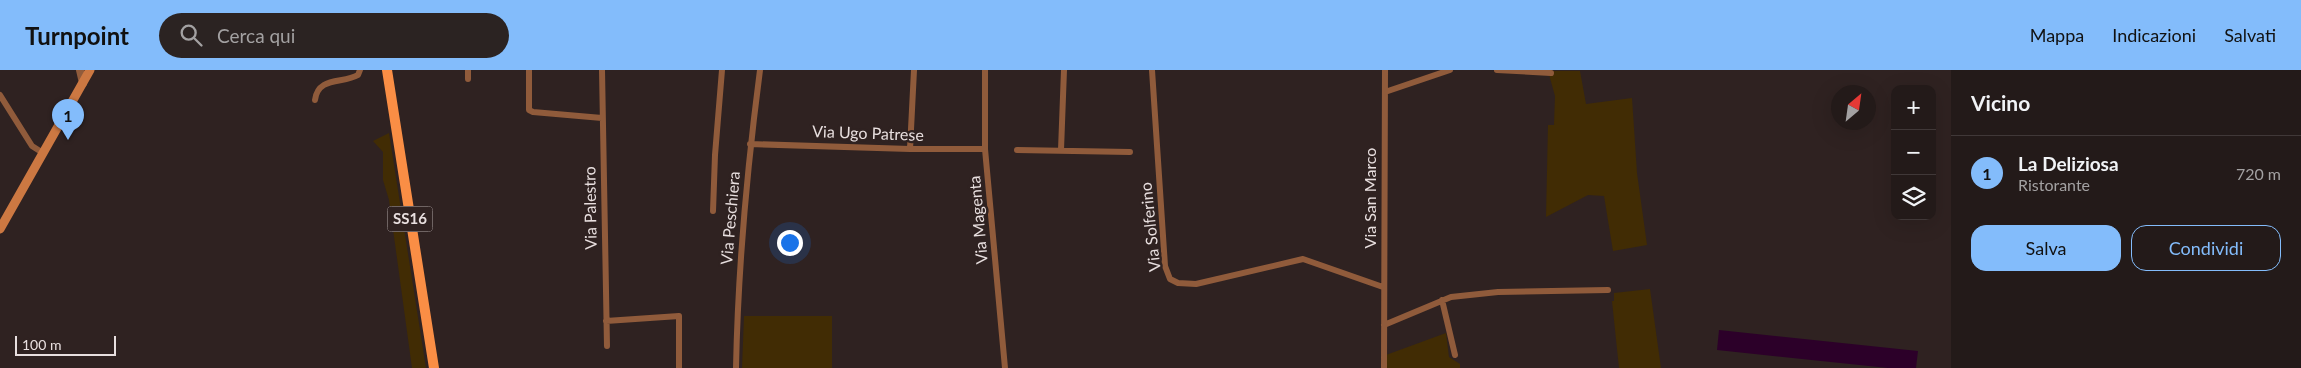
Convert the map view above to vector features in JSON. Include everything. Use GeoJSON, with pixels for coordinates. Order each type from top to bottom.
{"type":"FeatureCollection","features":[{"type":"Feature","properties":{"kind":"main road"},"geometry":{"type":"LineString","coordinates":[[0,229],[90,70]]}},
{"type":"Feature","properties":{"kind":"main road","name":"SS16"},"geometry":{"type":"LineString","coordinates":[[387,70],[434,368]]}},
{"type":"Feature","properties":{"kind":"street"},"geometry":{"type":"LineString","coordinates":[[80,70],[83,83]]}},
{"type":"Feature","properties":{"kind":"street"},"geometry":{"type":"LineString","coordinates":[[315,100],[320,87],[328,82],[350,80],[358,75],[360,70]]}},
{"type":"Feature","properties":{"kind":"street"},"geometry":{"type":"LineString","coordinates":[[468,70],[468,79]]}},
{"type":"Feature","properties":{"kind":"street"},"geometry":{"type":"LineString","coordinates":[[529,70],[529,110],[533,112],[602,118]]}},
{"type":"Feature","properties":{"kind":"street","name":"Via Palestro"},"geometry":{"type":"LineString","coordinates":[[602,70],[607,346]]}},
{"type":"Feature","properties":{"kind":"street"},"geometry":{"type":"LineString","coordinates":[[714,211],[715,155],[722,70]]}},
{"type":"Feature","properties":{"kind":"street","name":"Via Peschiera"},"geometry":{"type":"LineString","coordinates":[[736,368],[737,298],[750,144],[760,70]]}},
{"type":"Feature","properties":{"kind":"street"},"geometry":{"type":"LineString","coordinates":[[910,149],[914,70]]}},
{"type":"Feature","properties":{"kind":"street","name":"Via Magenta"},"geometry":{"type":"LineString","coordinates":[[985,70],[985,149],[1005,368]]}},
{"type":"Feature","properties":{"kind":"street"},"geometry":{"type":"LineString","coordinates":[[1061,150],[1064,70]]}},
{"type":"Feature","properties":{"kind":"street","name":"Via San Marco"},"geometry":{"type":"LineString","coordinates":[[1384,368],[1385,70]]}},
{"type":"Feature","properties":{"kind":"street"},"geometry":{"type":"LineString","coordinates":[[1385,92],[1450,70]]}},
{"type":"Feature","properties":{"kind":"street"},"geometry":{"type":"LineString","coordinates":[[1497,70],[1551,73]]}},
{"type":"Feature","properties":{"kind":"street","name":"Via Solferino"},"geometry":{"type":"LineString","coordinates":[[1150,71],[1165,266],[1170,279],[1178,283],[1196,284],[1303,260],[1383,287]]}},
{"type":"Feature","properties":{"kind":"street"},"geometry":{"type":"LineString","coordinates":[[0,95],[32,146],[43,153]]}},
{"type":"Feature","properties":{"kind":"street","name":"Via Ugo Patrese"},"geometry":{"type":"LineString","coordinates":[[750,144],[910,149],[985,149]]}},
{"type":"Feature","properties":{"kind":"street"},"geometry":{"type":"LineString","coordinates":[[1017,150],[1130,152]]}},
{"type":"Feature","properties":{"kind":"street"},"geometry":{"type":"LineString","coordinates":[[1384,325],[1451,297],[1498,292],[1608,290]]}},
{"type":"Feature","properties":{"kind":"street"},"geometry":{"type":"LineString","coordinates":[[1442,300],[1455,355]]}},
{"type":"Feature","properties":{"kind":"street"},"geometry":{"type":"LineString","coordinates":[[606,321],[679,316],[679,368]]}},
{"type":"Feature","properties":{"kind":"shaded area"},"geometry":{"type":"Polygon","coordinates":[[[1548,71],[1580,71],[1586,104],[1632,98],[1637,173],[1647,245],[1613,251],[1604,196],[1588,195],[1546,217],[1548,125],[1554,125],[1555,96],[1548,71]]]}},
{"type":"Feature","properties":{"kind":"shaded area"},"geometry":{"type":"Polygon","coordinates":[[[389,133],[426,368],[412,368],[389,200],[383,180],[383,152],[373,141],[389,133]]]}},
{"type":"Feature","properties":{"kind":"shaded area"},"geometry":{"type":"Polygon","coordinates":[[[1650,289],[1661,368],[1619,368],[1612,301],[1614,301],[1614,293],[1650,289]]]}},
{"type":"Feature","properties":{"kind":"shaded area"},"geometry":{"type":"Polygon","coordinates":[[[744,316],[832,316],[832,368],[742,368],[744,316]]]}},
{"type":"Feature","properties":{"kind":"shaded area"},"geometry":{"type":"Polygon","coordinates":[[[1719,330],[1918,351],[1916,368],[1888,368],[1717,350],[1719,330]]]}},
{"type":"Feature","properties":{"kind":"shaded area"},"geometry":{"type":"Polygon","coordinates":[[[1446,333],[1449,357],[1460,364],[1460,368],[1386,368],[1386,355],[1446,333]]]}},
{"type":"Feature","properties":{"kind":"place","name":"La Deliziosa"},"geometry":{"type":"Point","coordinates":[68,140]}}]}
